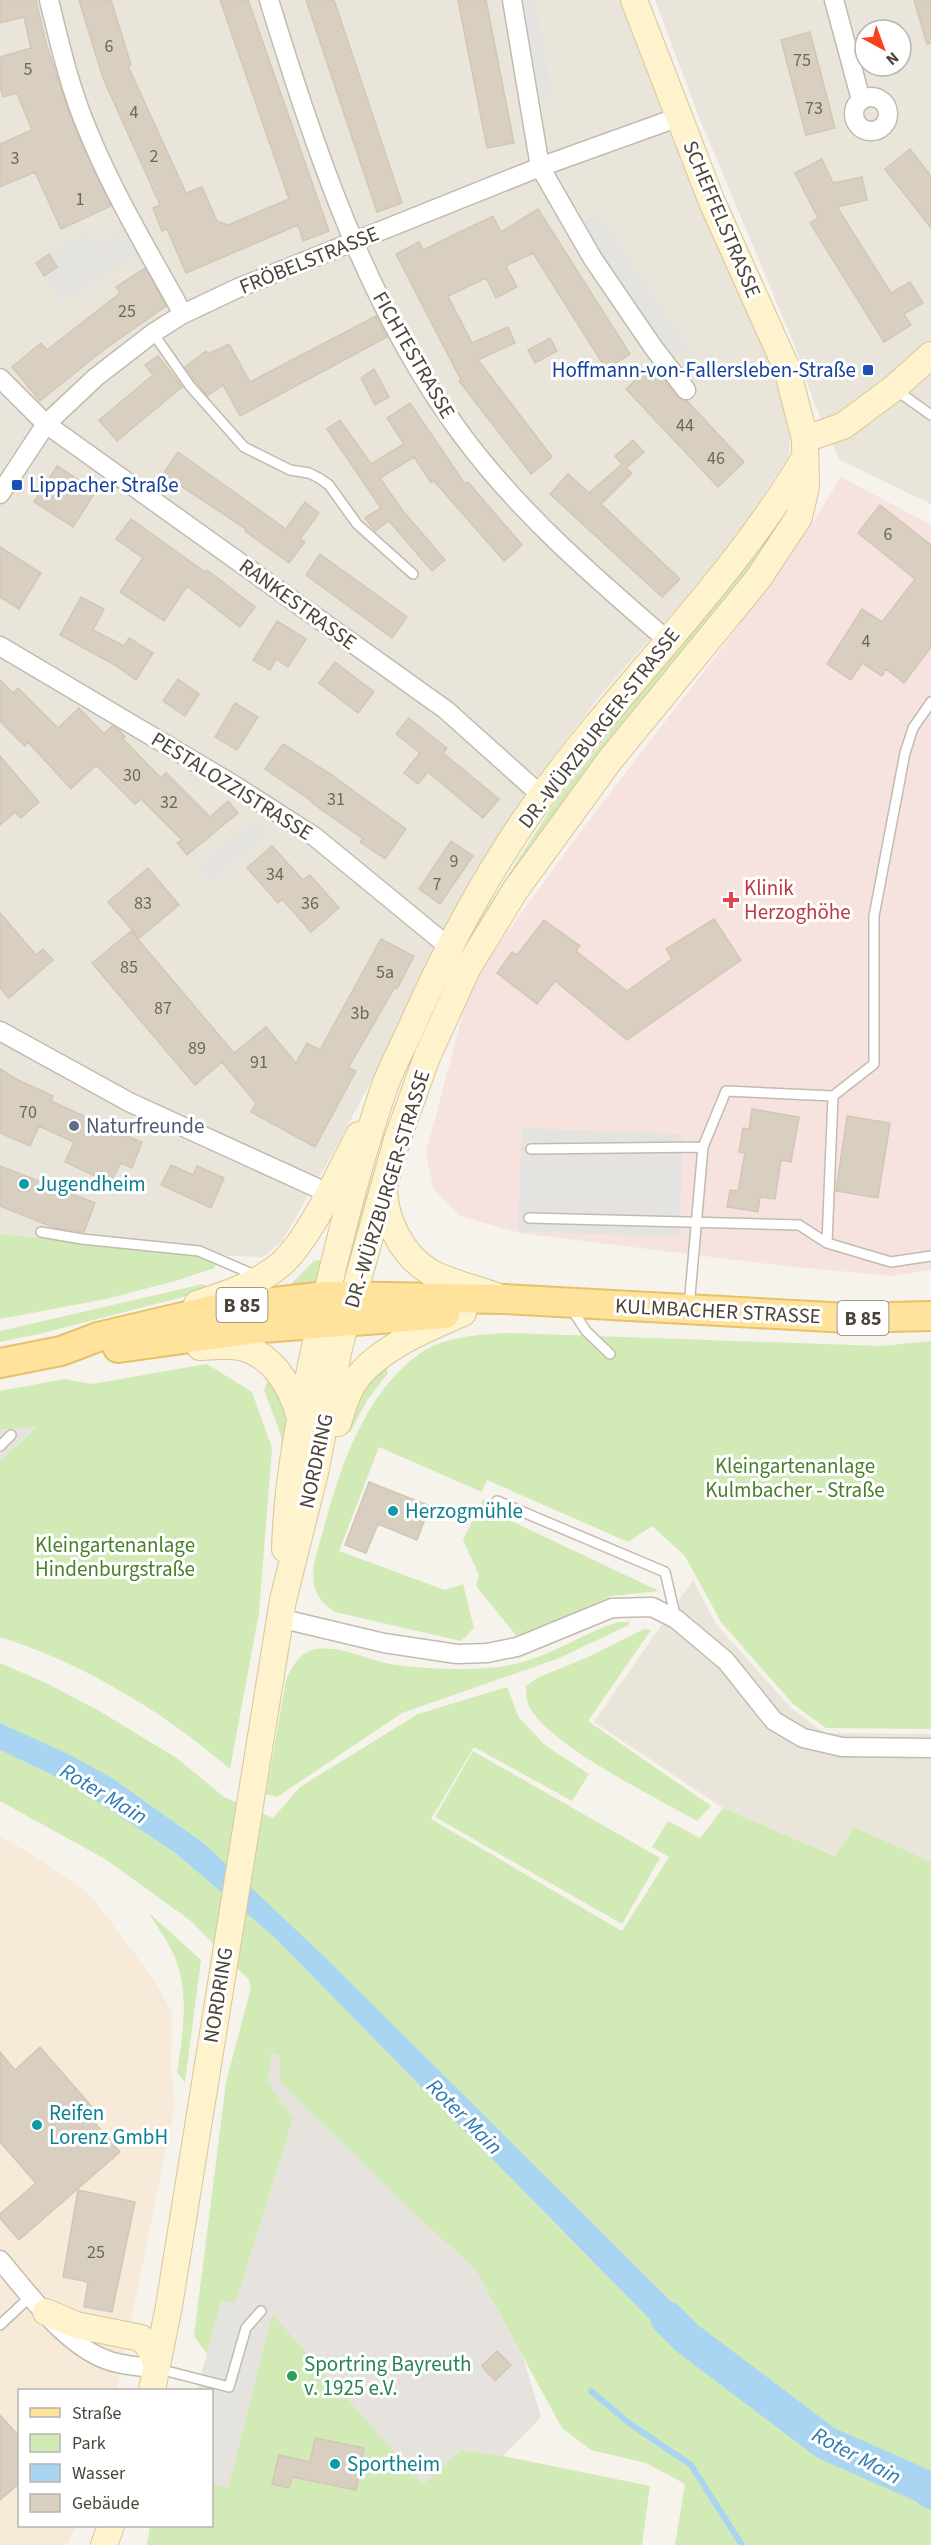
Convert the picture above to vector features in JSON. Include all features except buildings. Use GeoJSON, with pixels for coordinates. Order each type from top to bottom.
{"type":"FeatureCollection","features":[{"type":"Feature","properties":{"kind":"main road","name":"SCHEFFELSTRASSE"},"geometry":{"type":"LineString","coordinates":[[634,0],[712,202],[788,369],[806,448]]}},
{"type":"Feature","properties":{"kind":"main road"},"geometry":{"type":"LineString","coordinates":[[806,448],[843,426],[894,388],[931,355]]}},
{"type":"Feature","properties":{"kind":"main road","name":"DR.-WÜRZBURGER-STRASSE"},"geometry":{"type":"LineString","coordinates":[[336,1309],[382,1092],[449,947],[495,864],[542,796],[588,734],[723,574],[768,515],[806,448]]}},
{"type":"Feature","properties":{"kind":"main road","name":"DR.-WÜRZBURGER-STRASSE"},"geometry":{"type":"LineString","coordinates":[[336,1309],[384,1187],[397,1140],[427,1057],[467,969],[516,889],[567,816],[758,579],[799,517],[806,487],[806,448]]}},
{"type":"Feature","properties":{"kind":"main road"},"geometry":{"type":"LineString","coordinates":[[300,1419],[294,1397],[284,1380],[275,1369],[256,1354],[234,1346],[183,1347],[160,1332],[184,1309],[262,1278],[280,1264],[292,1251],[328,1193],[382,1092]]}},
{"type":"Feature","properties":{"kind":"main road"},"geometry":{"type":"LineString","coordinates":[[384,1187],[385,1209],[393,1229],[416,1262],[431,1272],[504,1299]]}},
{"type":"Feature","properties":{"kind":"main road","name":"KULMBACHER STRASSE"},"geometry":{"type":"LineString","coordinates":[[336,1309],[463,1313],[504,1299]]}},
{"type":"Feature","properties":{"kind":"main road","name":"KULMBACHER STRASSE"},"geometry":{"type":"LineString","coordinates":[[336,1309],[504,1299],[848,1318],[931,1316]]}},
{"type":"Feature","properties":{"kind":"main road","name":"B 85"},"geometry":{"type":"LineString","coordinates":[[0,1363],[61,1351],[97,1351],[160,1332],[262,1328],[336,1309]]}},
{"type":"Feature","properties":{"kind":"main road","name":"NORDRING"},"geometry":{"type":"LineString","coordinates":[[281,1609],[285,1521],[300,1419],[336,1309]]}},
{"type":"Feature","properties":{"kind":"main road","name":"NORDRING"},"geometry":{"type":"LineString","coordinates":[[155,2380],[169,2306],[281,1609],[315,1473],[336,1309]]}},
{"type":"Feature","properties":{"kind":"main road"},"geometry":{"type":"LineString","coordinates":[[315,1473],[333,1437],[349,1392],[360,1375],[390,1350],[463,1313]]}},
{"type":"Feature","properties":{"kind":"main road"},"geometry":{"type":"LineString","coordinates":[[39,2304],[93,2330],[141,2338],[150,2334],[159,2325],[169,2306]]}},
{"type":"Feature","properties":{"kind":"main road"},"geometry":{"type":"LineString","coordinates":[[141,2338],[154,2356],[155,2380]]}},
{"type":"Feature","properties":{"kind":"main road"},"geometry":{"type":"LineString","coordinates":[[104,2545],[111,2527]]}},
{"type":"Feature","properties":{"kind":"street"},"geometry":{"type":"LineString","coordinates":[[49,0],[65,68],[87,131],[110,181],[183,314]]}},
{"type":"Feature","properties":{"kind":"street","name":"FICHTESTRASSE"},"geometry":{"type":"LineString","coordinates":[[269,0],[292,76],[354,241],[394,325],[429,387],[459,432],[551,537],[667,640]]}},
{"type":"Feature","properties":{"kind":"street"},"geometry":{"type":"LineString","coordinates":[[512,0],[540,167],[593,259],[653,347],[686,390]]}},
{"type":"Feature","properties":{"kind":"street"},"geometry":{"type":"LineString","coordinates":[[834,0],[861,100]]}},
{"type":"Feature","properties":{"kind":"street","name":"FRÖBELSTRASSE"},"geometry":{"type":"LineString","coordinates":[[0,494],[46,423],[96,377],[153,333],[183,314],[238,288],[540,167],[679,117]]}},
{"type":"Feature","properties":{"kind":"street","name":"RANKESTRASSE"},"geometry":{"type":"LineString","coordinates":[[0,378],[46,423],[446,710],[542,796]]}},
{"type":"Feature","properties":{"kind":"street","name":"PESTALOZZISTRASSE"},"geometry":{"type":"LineString","coordinates":[[0,646],[234,785],[315,837],[449,947]]}},
{"type":"Feature","properties":{"kind":"street"},"geometry":{"type":"LineString","coordinates":[[0,1030],[129,1102],[328,1193]]}},
{"type":"Feature","properties":{"kind":"street"},"geometry":{"type":"LineString","coordinates":[[281,1609],[384,1643],[457,1654],[487,1653],[516,1647],[612,1608],[652,1607],[676,1619],[726,1661],[774,1721],[803,1738],[842,1746],[931,1748]]}},
{"type":"Feature","properties":{"kind":"street"},"geometry":{"type":"LineString","coordinates":[[0,2260],[69,2337],[89,2352],[155,2380]]}},
{"type":"Feature","properties":{"kind":"lane"},"geometry":{"type":"LineString","coordinates":[[153,333],[190,386],[244,447],[290,470],[309,473],[324,481],[350,511],[357,524],[413,573]]}},
{"type":"Feature","properties":{"kind":"lane"},"geometry":{"type":"LineString","coordinates":[[894,388],[931,415]]}},
{"type":"Feature","properties":{"kind":"lane"},"geometry":{"type":"LineString","coordinates":[[689,1309],[703,1147],[726,1091],[833,1096],[874,1064],[874,916],[905,753],[913,728],[931,702]]}},
{"type":"Feature","properties":{"kind":"lane"},"geometry":{"type":"LineString","coordinates":[[827,1243],[833,1096]]}},
{"type":"Feature","properties":{"kind":"lane"},"geometry":{"type":"LineString","coordinates":[[531,1149],[703,1147]]}},
{"type":"Feature","properties":{"kind":"lane"},"geometry":{"type":"LineString","coordinates":[[529,1218],[799,1225],[827,1243],[891,1262],[931,1256]]}},
{"type":"Feature","properties":{"kind":"lane"},"geometry":{"type":"LineString","coordinates":[[41,1232],[82,1239],[199,1251],[262,1278]]}},
{"type":"Feature","properties":{"kind":"lane"},"geometry":{"type":"LineString","coordinates":[[568,1303],[586,1331],[610,1354]]}},
{"type":"Feature","properties":{"kind":"lane"},"geometry":{"type":"LineString","coordinates":[[0,1446],[11,1435]]}},
{"type":"Feature","properties":{"kind":"lane"},"geometry":{"type":"LineString","coordinates":[[497,1501],[665,1572],[676,1619]]}},
{"type":"Feature","properties":{"kind":"lane"},"geometry":{"type":"LineString","coordinates":[[0,2325],[39,2304]]}},
{"type":"Feature","properties":{"kind":"lane"},"geometry":{"type":"LineString","coordinates":[[155,2380],[229,2387],[246,2328],[261,2311]]}},
{"type":"Feature","properties":{"kind":"shaded area"},"geometry":{"type":"Polygon","coordinates":[[[0,0],[621,0],[636,44],[694,185],[770,355],[791,423],[789,456],[743,527],[680,605],[603,692],[546,766],[445,927],[397,1033],[328,1162],[282,1241],[263,1257],[214,1255],[0,1234],[0,0]]]}},
{"type":"Feature","properties":{"kind":"shaded area"},"geometry":{"type":"Polygon","coordinates":[[[517,0],[535,0],[553,98],[535,101],[517,0]]]}},
{"type":"Feature","properties":{"kind":"shaded area"},"geometry":{"type":"Polygon","coordinates":[[[655,0],[931,0],[931,504],[840,460],[814,403],[794,344],[699,117],[655,0]]]}},
{"type":"Feature","properties":{"kind":"shaded area"},"geometry":{"type":"Polygon","coordinates":[[[597,213],[688,348],[672,358],[581,223],[597,213]]]}},
{"type":"Feature","properties":{"kind":"shaded area"},"geometry":{"type":"Polygon","coordinates":[[[126,227],[142,252],[61,303],[44,276],[49,254],[85,231],[95,246],[126,227]]]}},
{"type":"Feature","properties":{"kind":"shaded area","name":"Klinik Herzoghöhe"},"geometry":{"type":"Polygon","coordinates":[[[841,477],[931,525],[931,1270],[892,1276],[785,1266],[520,1233],[460,1216],[433,1188],[426,1153],[471,982],[590,819],[722,648],[815,519],[841,477]]]}},
{"type":"Feature","properties":{"kind":"shaded area"},"geometry":{"type":"Polygon","coordinates":[[[255,820],[267,835],[209,881],[197,867],[255,820]]]}},
{"type":"Feature","properties":{"kind":"shaded area"},"geometry":{"type":"Polygon","coordinates":[[[522,1128],[683,1134],[679,1237],[518,1231],[522,1128]]]}},
{"type":"Feature","properties":{"kind":"shaded area"},"geometry":{"type":"Polygon","coordinates":[[[36,1426],[0,1461],[0,1430],[36,1426]]]}},
{"type":"Feature","properties":{"kind":"shaded area"},"geometry":{"type":"Polygon","coordinates":[[[693,1580],[716,1624],[790,1707],[825,1733],[931,1734],[931,1862],[854,1827],[836,1856],[723,1808],[594,1722],[693,1580]]]}},
{"type":"Feature","properties":{"kind":"shaded area"},"geometry":{"type":"Polygon","coordinates":[[[0,1836],[41,1860],[86,1892],[154,1980],[172,2013],[171,2071],[175,2104],[117,2389],[18,2389],[18,2527],[76,2527],[67,2545],[0,2545],[0,1836]]]}},
{"type":"Feature","properties":{"kind":"shaded area"},"geometry":{"type":"Polygon","coordinates":[[[270,2053],[279,2056],[280,2082],[423,2222],[475,2269],[523,2357],[541,2417],[503,2456],[461,2450],[423,2484],[272,2315],[235,2304],[293,2119],[268,2082],[270,2053]]]}},
{"type":"Feature","properties":{"kind":"shaded area"},"geometry":{"type":"Polygon","coordinates":[[[222,2300],[272,2314],[228,2488],[213,2483],[213,2389],[197,2389],[222,2300]]]}},
{"type":"Feature","properties":{"kind":"green space"},"geometry":{"type":"Polygon","coordinates":[[[794,493],[779,536],[498,904],[358,1233],[351,1240],[392,1115],[468,937],[558,798],[794,493]]]}},
{"type":"Feature","properties":{"kind":"green space"},"geometry":{"type":"Polygon","coordinates":[[[0,1234],[214,1255],[215,1268],[106,1299],[0,1319],[0,1234]]]}},
{"type":"Feature","properties":{"kind":"green space"},"geometry":{"type":"Polygon","coordinates":[[[322,1260],[315,1286],[285,1290],[314,1261],[322,1260]]]}},
{"type":"Feature","properties":{"kind":"green space"},"geometry":{"type":"Polygon","coordinates":[[[203,1284],[214,1289],[0,1342],[0,1331],[203,1284]]]}},
{"type":"Feature","properties":{"kind":"green space","name":"Kleingartenanlage Kulmbacher - Straße"},"geometry":{"type":"Polygon","coordinates":[[[511,1333],[881,1346],[931,1341],[931,1729],[826,1728],[793,1704],[721,1622],[685,1556],[652,1526],[628,1542],[487,1480],[482,1492],[379,1447],[339,1551],[445,1590],[463,1584],[474,1628],[461,1641],[335,1612],[326,1605],[318,1596],[315,1588],[316,1554],[345,1460],[368,1412],[399,1371],[429,1348],[463,1337],[511,1333]]]}},
{"type":"Feature","properties":{"kind":"green space","name":"Kleingartenanlage Hindenburgstraße"},"geometry":{"type":"Polygon","coordinates":[[[207,1364],[252,1392],[272,1448],[259,1613],[230,1769],[177,1728],[121,1691],[62,1661],[0,1637],[0,1461],[36,1427],[0,1430],[0,1391],[64,1379],[92,1384],[207,1364]]]}},
{"type":"Feature","properties":{"kind":"green space"},"geometry":{"type":"Polygon","coordinates":[[[384,1364],[388,1373],[368,1399],[350,1432],[347,1431],[355,1399],[384,1364]]]}},
{"type":"Feature","properties":{"kind":"green space"},"geometry":{"type":"Polygon","coordinates":[[[270,1375],[290,1420],[283,1456],[281,1435],[264,1390],[270,1375]]]}},
{"type":"Feature","properties":{"kind":"green space"},"geometry":{"type":"Polygon","coordinates":[[[483,1499],[507,1519],[659,1591],[612,1596],[518,1638],[476,1586],[479,1575],[463,1540],[483,1499]]]}},
{"type":"Feature","properties":{"kind":"green space"},"geometry":{"type":"Polygon","coordinates":[[[618,1622],[629,1622],[629,1625],[557,1659],[402,1713],[277,1797],[266,1794],[286,1680],[296,1662],[307,1652],[333,1649],[387,1663],[413,1667],[487,1668],[529,1660],[618,1622]]]}},
{"type":"Feature","properties":{"kind":"green space"},"geometry":{"type":"Polygon","coordinates":[[[644,1629],[651,1630],[588,1721],[711,1806],[697,1821],[575,1750],[535,1716],[527,1700],[526,1686],[537,1678],[588,1657],[644,1629]]]}},
{"type":"Feature","properties":{"kind":"green space"},"geometry":{"type":"Polygon","coordinates":[[[0,1663],[48,1684],[101,1712],[178,1759],[224,1797],[273,1818],[300,1787],[418,1714],[507,1687],[519,1718],[546,1746],[589,1774],[572,1801],[474,1747],[431,1819],[622,1931],[669,1857],[652,1847],[668,1821],[700,1838],[723,1808],[835,1856],[854,1827],[931,1862],[931,2545],[675,2545],[685,2484],[646,2463],[591,2450],[562,2428],[475,2269],[423,2222],[280,2082],[279,2056],[271,2053],[268,2082],[293,2119],[235,2304],[222,2300],[207,2354],[194,2336],[226,2082],[251,1988],[249,1980],[191,1921],[105,1859],[0,1801],[0,1750],[69,1783],[174,1852],[273,1936],[674,2344],[706,2363],[705,2331],[702,2332],[331,1963],[11,1728],[0,1723],[0,1663]]]}},
{"type":"Feature","properties":{"kind":"green space"},"geometry":{"type":"Polygon","coordinates":[[[473,1751],[660,1858],[622,1924],[435,1817],[473,1751]]]}},
{"type":"Feature","properties":{"kind":"green space"},"geometry":{"type":"Polygon","coordinates":[[[149,1913],[201,1960],[185,2082],[177,2073],[184,2010],[181,1979],[171,1949],[149,1913]]]}},
{"type":"Feature","properties":{"kind":"green space","name":"Sportring Bayreuth v. 1925 e.V."},"geometry":{"type":"Polygon","coordinates":[[[272,2314],[423,2484],[461,2450],[503,2456],[650,2486],[642,2545],[147,2545],[150,2527],[213,2527],[213,2483],[228,2487],[272,2314]],[[315,2439],[307,2481],[355,2490],[364,2449],[315,2439]]]}},
{"type":"Feature","properties":{"kind":"water"},"geometry":{"type":"Polygon","coordinates":[[[0,1723],[70,1755],[112,1778],[206,1845],[331,1963],[702,2332],[702,2362],[674,2344],[273,1936],[174,1852],[69,1783],[0,1750],[0,1723]]]}},
{"type":"Feature","properties":{"kind":"waterway","name":"Roter Main"},"geometry":{"type":"LineString","coordinates":[[667,2318],[687,2338],[826,2443],[928,2488],[931,2492]]}},
{"type":"Feature","properties":{"kind":"waterway"},"geometry":{"type":"LineString","coordinates":[[591,2391],[629,2423],[691,2465],[742,2545]]}},
{"type":"Feature","properties":{"kind":"place","name":"Hoffmann-von-Fallersleben-Straße"},"geometry":{"type":"Point","coordinates":[868,370]}},
{"type":"Feature","properties":{"kind":"place","name":"Lippacher Straße"},"geometry":{"type":"Point","coordinates":[17,485]}},
{"type":"Feature","properties":{"kind":"place","name":"Klinik Herzoghöhe"},"geometry":{"type":"Point","coordinates":[731,900]}},
{"type":"Feature","properties":{"kind":"place","name":"Naturfreunde"},"geometry":{"type":"Point","coordinates":[74,1126]}},
{"type":"Feature","properties":{"kind":"place","name":"Jugendheim"},"geometry":{"type":"Point","coordinates":[24,1184]}},
{"type":"Feature","properties":{"kind":"place","name":"Herzogmühle"},"geometry":{"type":"Point","coordinates":[393,1511]}},
{"type":"Feature","properties":{"kind":"place","name":"Reifen Lorenz GmbH"},"geometry":{"type":"Point","coordinates":[37,2125]}},
{"type":"Feature","properties":{"kind":"place","name":"Sportring Bayreuth v. 1925 e.V."},"geometry":{"type":"Point","coordinates":[292,2376]}},
{"type":"Feature","properties":{"kind":"place","name":"Sportheim"},"geometry":{"type":"Point","coordinates":[335,2464]}}]}
